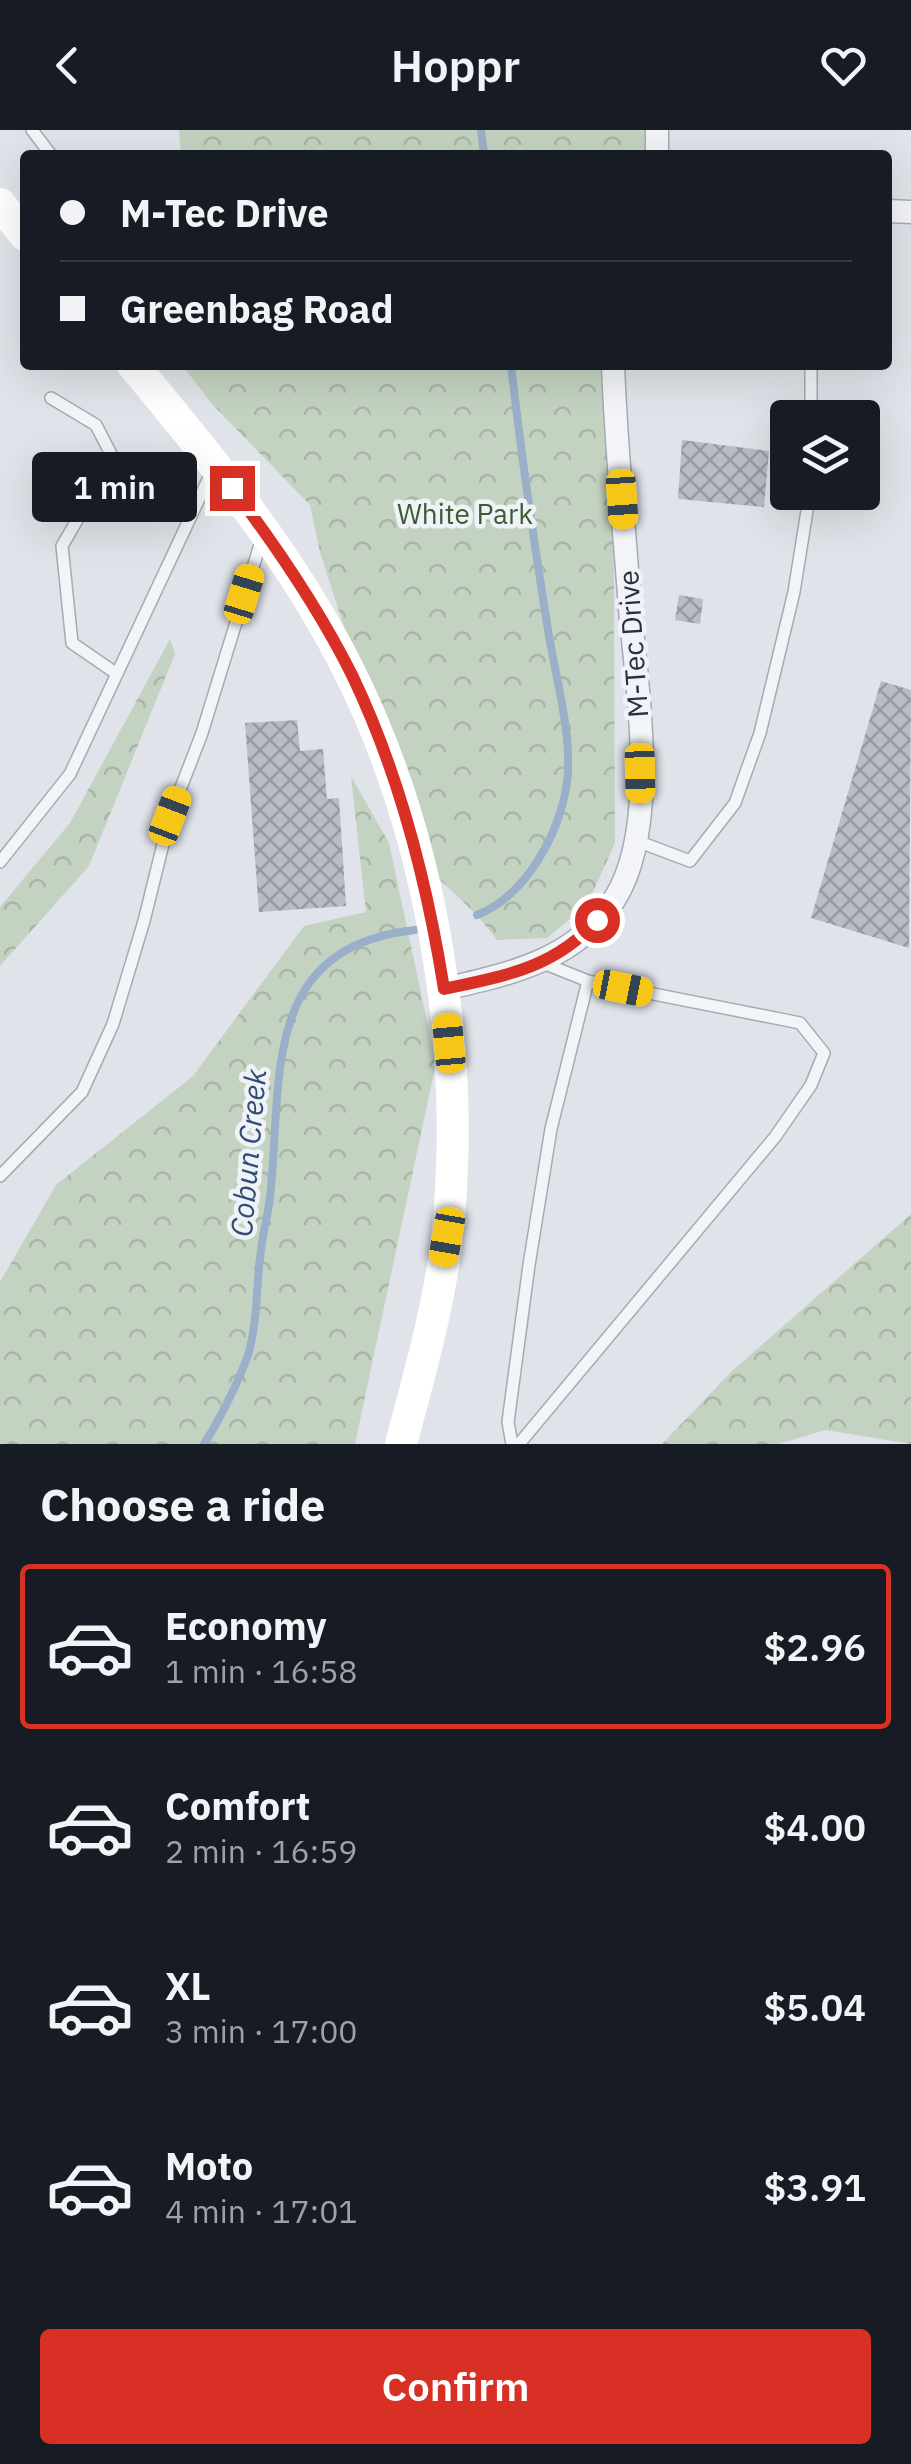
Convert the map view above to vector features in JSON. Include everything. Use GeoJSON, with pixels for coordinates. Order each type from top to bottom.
{"type":"FeatureCollection","features":[{"type":"Feature","properties":{"kind":"main road"},"geometry":{"type":"LineString","coordinates":[[0,204],[20,229]]}},
{"type":"Feature","properties":{"kind":"main road"},"geometry":{"type":"LineString","coordinates":[[137,370],[264,531],[352,675],[388,765],[427,895],[444,989],[452,1070],[447,1237],[430,1331],[401,1444]]}},
{"type":"Feature","properties":{"kind":"street","name":"M-Tec Drive"},"geometry":{"type":"LineString","coordinates":[[444,989],[542,963],[580,938],[614,900],[630,866],[641,804],[614,370]]}},
{"type":"Feature","properties":{"kind":"lane"},"geometry":{"type":"LineString","coordinates":[[32,130],[47,150]]}},
{"type":"Feature","properties":{"kind":"lane"},"geometry":{"type":"LineString","coordinates":[[811,370],[811,400]]}},
{"type":"Feature","properties":{"kind":"lane"},"geometry":{"type":"LineString","coordinates":[[51,398],[96,425],[112,458],[62,546],[72,644],[117,674]]}},
{"type":"Feature","properties":{"kind":"lane"},"geometry":{"type":"LineString","coordinates":[[0,862],[70,774],[215,465]]}},
{"type":"Feature","properties":{"kind":"lane"},"geometry":{"type":"LineString","coordinates":[[636,841],[690,860],[735,804],[760,733],[786,628],[807,510]]}},
{"type":"Feature","properties":{"kind":"lane"},"geometry":{"type":"LineString","coordinates":[[0,1176],[82,1092],[113,1024],[170,816],[202,733],[264,531]]}},
{"type":"Feature","properties":{"kind":"lane"},"geometry":{"type":"LineString","coordinates":[[542,963],[588,981],[800,1023],[824,1053],[811,1084],[775,1137],[516,1444],[508,1422],[529,1264],[552,1129],[588,981]]}},
{"type":"Feature","properties":{"kind":"green space"},"geometry":{"type":"Polygon","coordinates":[[[179,130],[665,130],[665,150],[181,150],[179,130]]]}},
{"type":"Feature","properties":{"kind":"green space","name":"White Park"},"geometry":{"type":"Polygon","coordinates":[[[186,370],[613,370],[615,843],[587,905],[547,938],[497,940],[477,915],[418,859],[320,552],[310,505],[212,404],[186,370]]]}},
{"type":"Feature","properties":{"kind":"green space"},"geometry":{"type":"Polygon","coordinates":[[[170,639],[175,654],[89,866],[0,966],[0,907],[70,823],[170,639]]]}},
{"type":"Feature","properties":{"kind":"green space"},"geometry":{"type":"Polygon","coordinates":[[[351,776],[389,843],[436,1063],[355,1444],[0,1444],[0,1282],[56,1185],[193,1076],[304,926],[366,912],[351,776]]]}},
{"type":"Feature","properties":{"kind":"green space"},"geometry":{"type":"Polygon","coordinates":[[[911,1214],[911,1444],[825,1430],[779,1444],[662,1444],[731,1372],[911,1214]]]}},
{"type":"Feature","properties":{"kind":"building"},"geometry":{"type":"Polygon","coordinates":[[[682,440],[769,451],[764,507],[678,499],[682,440]]]}},
{"type":"Feature","properties":{"kind":"building"},"geometry":{"type":"Polygon","coordinates":[[[679,595],[703,599],[700,624],[675,620],[679,595]]]}},
{"type":"Feature","properties":{"kind":"building"},"geometry":{"type":"Polygon","coordinates":[[[881,681],[911,690],[909,948],[811,918],[881,681]]]}},
{"type":"Feature","properties":{"kind":"building"},"geometry":{"type":"Polygon","coordinates":[[[297,720],[300,751],[323,749],[327,799],[339,798],[346,906],[259,912],[245,723],[297,720]]]}},
{"type":"Feature","properties":{"kind":"waterway","name":"Cobun Creek"},"geometry":{"type":"LineString","coordinates":[[481,130],[483,150]]}},
{"type":"Feature","properties":{"kind":"waterway","name":"Cobun Creek"},"geometry":{"type":"LineString","coordinates":[[477,915],[511,893],[538,860],[557,822],[567,782],[565,726],[512,370]]}},
{"type":"Feature","properties":{"kind":"waterway","name":"Cobun Creek"},"geometry":{"type":"LineString","coordinates":[[204,1444],[234,1389],[251,1342],[270,1197],[280,1067],[288,1027],[304,992],[328,963],[364,942],[415,930]]}},
{"type":"Feature","properties":{"kind":"route"},"geometry":{"type":"LineString","coordinates":[[232,488],[279,552],[352,675],[388,765],[418,859],[444,989],[542,963],[580,938],[597,920]]}}]}
